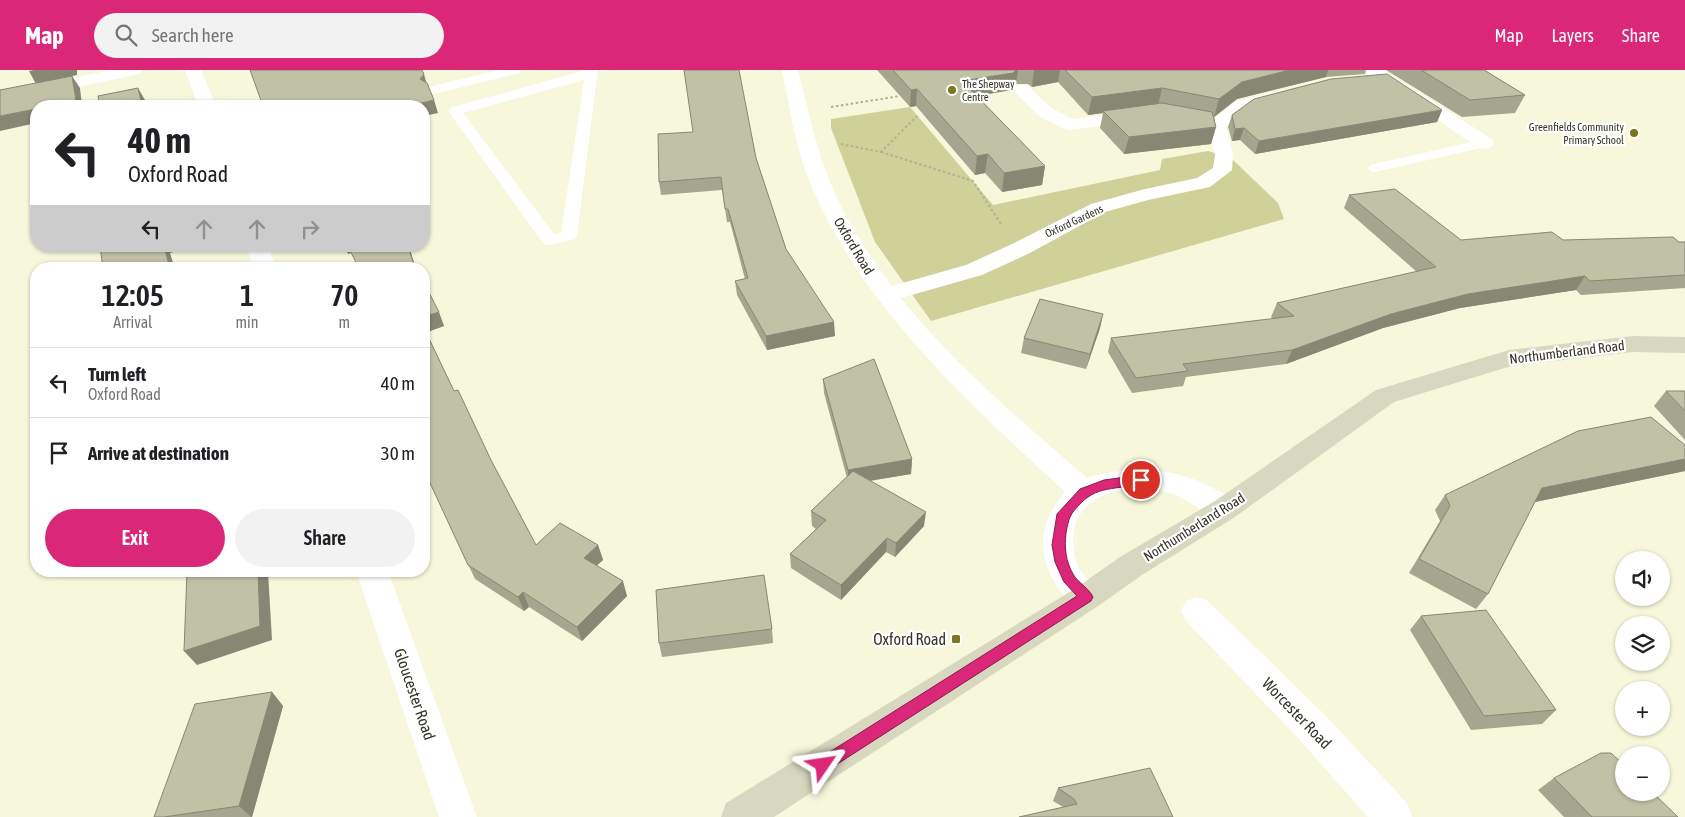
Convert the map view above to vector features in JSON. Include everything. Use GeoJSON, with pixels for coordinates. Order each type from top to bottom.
{"type":"FeatureCollection","features":[{"type":"Feature","properties":{"kind":"street"},"geometry":{"type":"LineString","coordinates":[[0,98],[135,70]]}},
{"type":"Feature","properties":{"kind":"street"},"geometry":{"type":"LineString","coordinates":[[193,70],[205,100]]}},
{"type":"Feature","properties":{"kind":"street","name":"Oxford Road"},"geometry":{"type":"LineString","coordinates":[[790,70],[800,112],[822,186],[850,241],[886,295],[916,330],[983,400],[1084,492]]}},
{"type":"Feature","properties":{"kind":"street"},"geometry":{"type":"LineString","coordinates":[[1373,77],[1486,143]]}},
{"type":"Feature","properties":{"kind":"street"},"geometry":{"type":"LineString","coordinates":[[1022,90],[1045,112],[1070,125],[1158,114]]}},
{"type":"Feature","properties":{"kind":"street","name":"Oxford Gardens"},"geometry":{"type":"LineString","coordinates":[[886,295],[974,270],[1098,208],[1145,195],[1203,183],[1222,170],[1224,155],[1210,123],[1243,105],[1298,91]]}},
{"type":"Feature","properties":{"kind":"street","name":"Northumberland Road"},"geometry":{"type":"LineString","coordinates":[[740,817],[1087,597],[1131,566],[1225,509],[1385,396],[1509,358],[1633,344],[1685,345]]}},
{"type":"Feature","properties":{"kind":"street"},"geometry":{"type":"LineString","coordinates":[[1087,597],[1068,579],[1058,545],[1063,514],[1084,492],[1104,484],[1153,479],[1177,484],[1204,495],[1225,509]]}},
{"type":"Feature","properties":{"kind":"street","name":"Gloucester Road"},"geometry":{"type":"LineString","coordinates":[[374,577],[458,817]]}},
{"type":"Feature","properties":{"kind":"street","name":"Worcester Road"},"geometry":{"type":"LineString","coordinates":[[1197,611],[1311,726],[1393,817]]}},
{"type":"Feature","properties":{"kind":"lane"},"geometry":{"type":"LineString","coordinates":[[433,90],[515,70]]}},
{"type":"Feature","properties":{"kind":"lane"},"geometry":{"type":"LineString","coordinates":[[592,72],[569,236],[550,240],[455,111],[592,72]]}},
{"type":"Feature","properties":{"kind":"lane"},"geometry":{"type":"LineString","coordinates":[[1375,168],[1486,143]]}},
{"type":"Feature","properties":{"kind":"path"},"geometry":{"type":"LineString","coordinates":[[800,112],[900,96]]}},
{"type":"Feature","properties":{"kind":"path"},"geometry":{"type":"LineString","coordinates":[[881,152],[917,116]]}},
{"type":"Feature","properties":{"kind":"path"},"geometry":{"type":"LineString","coordinates":[[837,144],[881,152],[973,181],[1008,235],[1013,252]]}},
{"type":"Feature","properties":{"kind":"green space"},"geometry":{"type":"Polygon","coordinates":[[[910,107],[993,205],[1160,170],[1162,159],[1208,151],[1231,158],[1278,203],[1284,219],[931,321],[875,242],[831,128],[831,119],[910,107]]]}},
{"type":"Feature","properties":{"kind":"building"},"geometry":{"type":"Polygon","coordinates":[[[250,70],[422,70],[424,74],[420,79],[427,83],[434,100],[430,101],[261,100],[250,70]]]}},
{"type":"Feature","properties":{"kind":"building"},"geometry":{"type":"Polygon","coordinates":[[[684,70],[739,70],[756,158],[786,249],[834,322],[766,336],[735,281],[748,278],[728,209],[725,209],[721,177],[659,182],[658,134],[693,132],[684,70]]]}},
{"type":"Feature","properties":{"kind":"building"},"geometry":{"type":"Polygon","coordinates":[[[893,70],[1016,70],[1013,73],[962,81],[1045,166],[1004,173],[988,154],[977,156],[917,89],[911,90],[893,70]]]}},
{"type":"Feature","properties":{"kind":"building"},"geometry":{"type":"Polygon","coordinates":[[[1065,70],[1290,70],[1242,82],[1219,99],[1162,88],[1092,97],[1065,70]]]}},
{"type":"Feature","properties":{"kind":"building"},"geometry":{"type":"Polygon","coordinates":[[[1421,70],[1484,70],[1525,95],[1470,100],[1421,70]]]}},
{"type":"Feature","properties":{"kind":"building"},"geometry":{"type":"Polygon","coordinates":[[[1387,74],[1442,110],[1259,141],[1244,128],[1235,129],[1232,115],[1254,99],[1331,79],[1387,74]]]}},
{"type":"Feature","properties":{"kind":"building"},"geometry":{"type":"Polygon","coordinates":[[[72,76],[76,100],[30,100],[30,110],[0,116],[0,90],[72,76]]]}},
{"type":"Feature","properties":{"kind":"building"},"geometry":{"type":"Polygon","coordinates":[[[138,88],[141,100],[99,100],[98,96],[138,88]]]}},
{"type":"Feature","properties":{"kind":"building"},"geometry":{"type":"Polygon","coordinates":[[[1162,103],[1212,112],[1216,127],[1129,137],[1103,111],[1162,103]]]}},
{"type":"Feature","properties":{"kind":"building"},"geometry":{"type":"Polygon","coordinates":[[[1395,189],[1461,240],[1552,232],[1563,240],[1673,237],[1679,242],[1685,242],[1685,275],[1590,281],[1585,276],[1468,294],[1391,314],[1292,350],[1183,364],[1188,371],[1136,378],[1111,338],[1294,316],[1277,303],[1436,267],[1349,195],[1395,189]]]}},
{"type":"Feature","properties":{"kind":"building"},"geometry":{"type":"Polygon","coordinates":[[[101,252],[166,252],[168,262],[102,262],[101,252]]]}},
{"type":"Feature","properties":{"kind":"building"},"geometry":{"type":"Polygon","coordinates":[[[351,252],[410,252],[413,262],[356,262],[351,252]]]}},
{"type":"Feature","properties":{"kind":"building"},"geometry":{"type":"Polygon","coordinates":[[[430,295],[439,312],[430,315],[430,295]]]}},
{"type":"Feature","properties":{"kind":"building"},"geometry":{"type":"Polygon","coordinates":[[[1040,299],[1103,314],[1090,354],[1024,338],[1040,299]]]}},
{"type":"Feature","properties":{"kind":"building"},"geometry":{"type":"Polygon","coordinates":[[[430,341],[454,391],[458,390],[491,460],[536,545],[560,523],[598,545],[584,558],[623,581],[577,627],[523,592],[518,597],[468,565],[430,483],[430,341]]]}},
{"type":"Feature","properties":{"kind":"building"},"geometry":{"type":"Polygon","coordinates":[[[874,359],[912,459],[848,470],[823,379],[874,359]]]}},
{"type":"Feature","properties":{"kind":"building"},"geometry":{"type":"Polygon","coordinates":[[[1666,391],[1685,391],[1685,411],[1666,391]]]}},
{"type":"Feature","properties":{"kind":"building"},"geometry":{"type":"Polygon","coordinates":[[[1651,417],[1685,445],[1685,459],[1542,488],[1488,594],[1419,559],[1450,506],[1445,495],[1578,431],[1651,417]]]}},
{"type":"Feature","properties":{"kind":"building"},"geometry":{"type":"Polygon","coordinates":[[[853,471],[926,512],[896,543],[887,538],[841,585],[790,554],[826,520],[811,511],[853,471]]]}},
{"type":"Feature","properties":{"kind":"building"},"geometry":{"type":"Polygon","coordinates":[[[764,575],[772,629],[659,643],[656,590],[764,575]]]}},
{"type":"Feature","properties":{"kind":"building"},"geometry":{"type":"Polygon","coordinates":[[[187,577],[258,577],[260,626],[184,651],[187,577]]]}},
{"type":"Feature","properties":{"kind":"building"},"geometry":{"type":"Polygon","coordinates":[[[1486,610],[1556,710],[1484,716],[1421,616],[1486,610]]]}},
{"type":"Feature","properties":{"kind":"building"},"geometry":{"type":"Polygon","coordinates":[[[272,692],[239,806],[154,817],[195,704],[272,692]]]}},
{"type":"Feature","properties":{"kind":"building"},"geometry":{"type":"Polygon","coordinates":[[[1601,753],[1611,753],[1615,757],[1615,801],[1661,801],[1678,817],[1592,817],[1554,778],[1601,753]]]}},
{"type":"Feature","properties":{"kind":"building"},"geometry":{"type":"Polygon","coordinates":[[[1150,768],[1173,817],[1019,817],[1077,804],[1074,799],[1058,788],[1150,768]]]}},
{"type":"Feature","properties":{"kind":"place","name":"The Shepway Centre"},"geometry":{"type":"Point","coordinates":[952,90]}},
{"type":"Feature","properties":{"kind":"place","name":"Greenfields Community Primary School"},"geometry":{"type":"Point","coordinates":[1634,133]}},
{"type":"Feature","properties":{"kind":"place","name":"Oxford Road"},"geometry":{"type":"Point","coordinates":[956,639]}},
{"type":"Feature","properties":{"kind":"route"},"geometry":{"type":"LineString","coordinates":[[823,765],[1087,597],[1068,579],[1062,562],[1058,545],[1063,514],[1084,492],[1104,484],[1141,480]]}}]}
